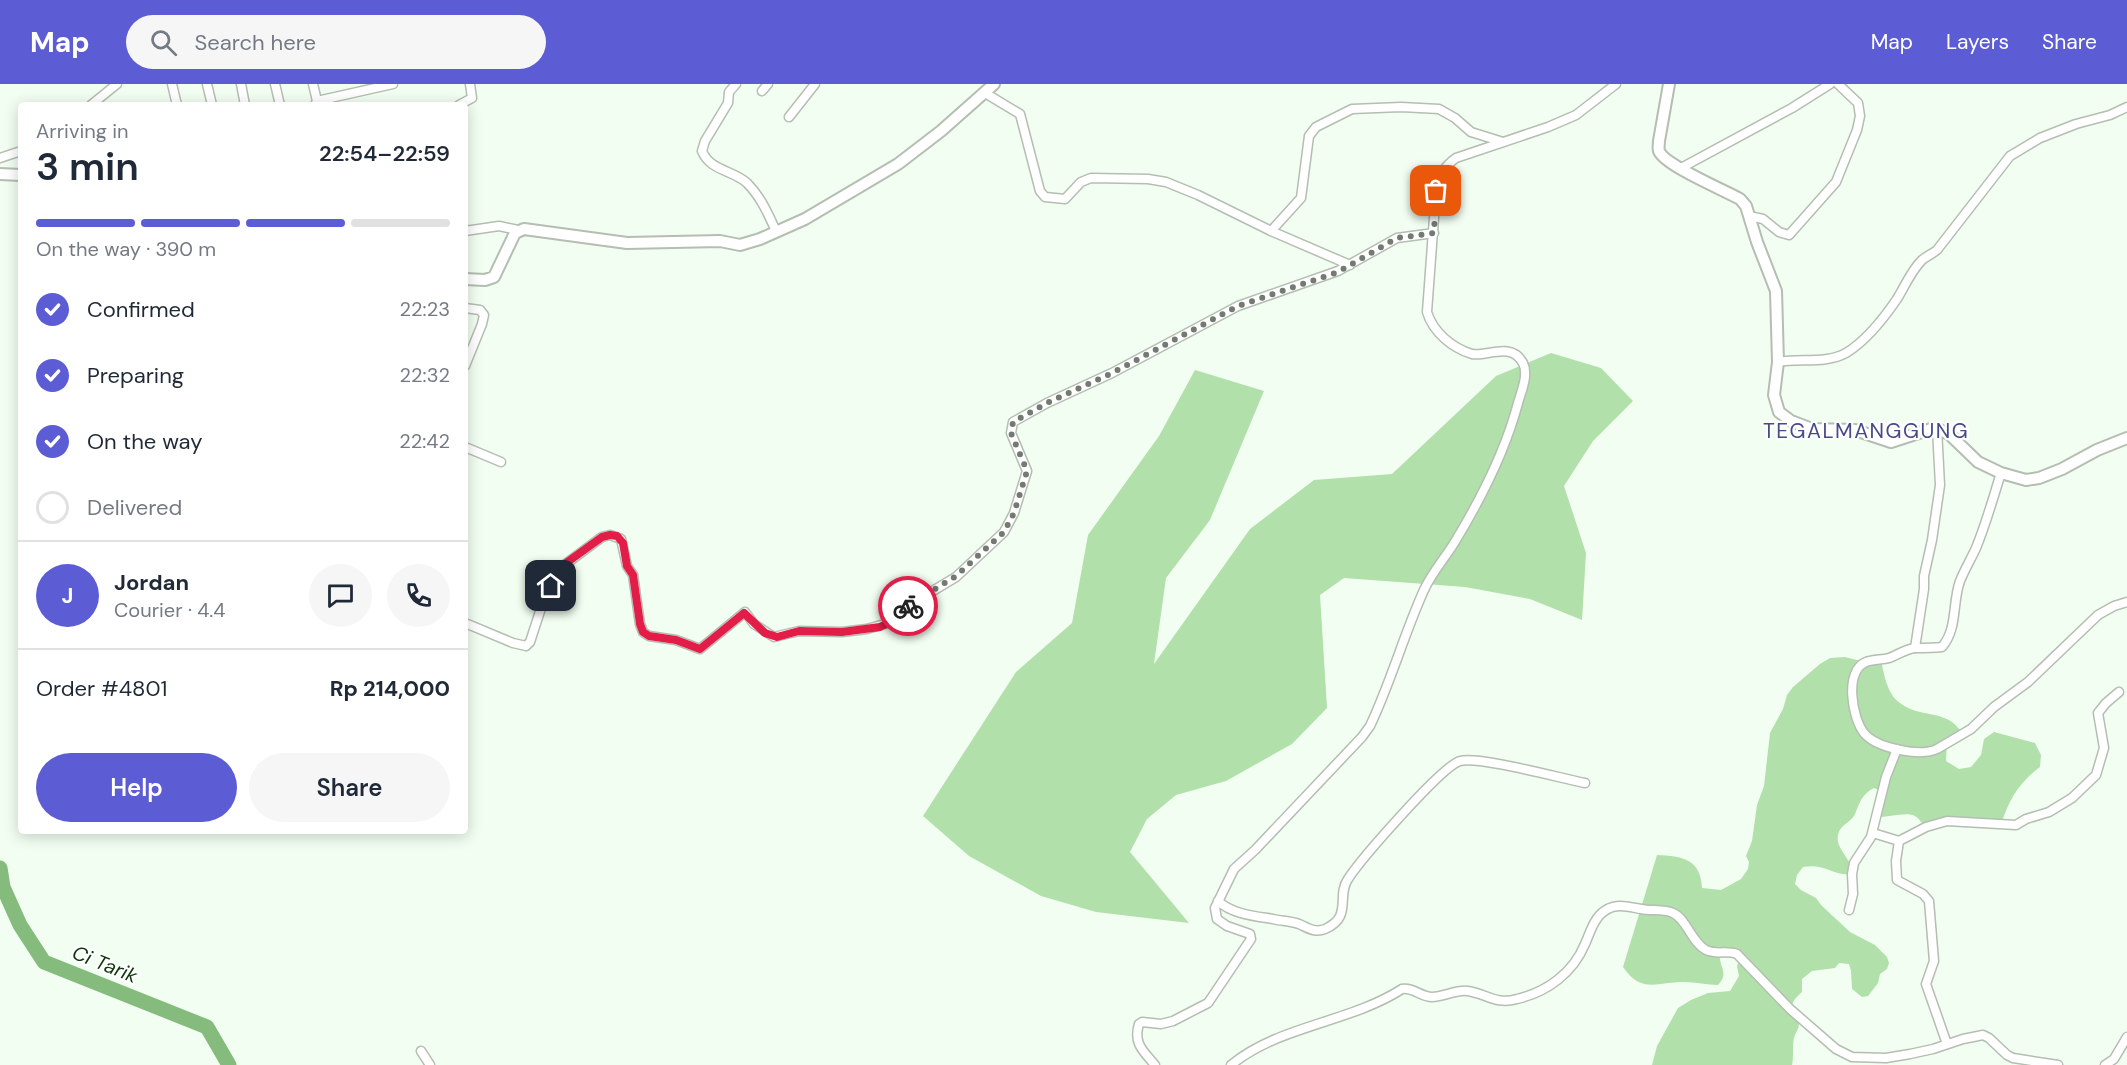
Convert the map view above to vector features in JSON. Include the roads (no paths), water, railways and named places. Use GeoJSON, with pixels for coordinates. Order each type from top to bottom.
{"type":"FeatureCollection","features":[{"type":"Feature","properties":{"kind":"street"},"geometry":{"type":"LineString","coordinates":[[95,102],[117,84]]}},
{"type":"Feature","properties":{"kind":"street"},"geometry":{"type":"LineString","coordinates":[[172,84],[176,102]]}},
{"type":"Feature","properties":{"kind":"street"},"geometry":{"type":"LineString","coordinates":[[207,84],[211,102]]}},
{"type":"Feature","properties":{"kind":"street"},"geometry":{"type":"LineString","coordinates":[[241,84],[244,102]]}},
{"type":"Feature","properties":{"kind":"street"},"geometry":{"type":"LineString","coordinates":[[275,84],[279,102]]}},
{"type":"Feature","properties":{"kind":"street"},"geometry":{"type":"LineString","coordinates":[[313,84],[316,102]]}},
{"type":"Feature","properties":{"kind":"street"},"geometry":{"type":"LineString","coordinates":[[320,102],[393,84]]}},
{"type":"Feature","properties":{"kind":"street"},"geometry":{"type":"LineString","coordinates":[[465,102],[472,98],[470,84]]}},
{"type":"Feature","properties":{"kind":"street"},"geometry":{"type":"LineString","coordinates":[[736,84],[729,92],[728,103],[705,141],[702,151],[708,161],[741,178],[749,185],[760,198],[776,231]]}},
{"type":"Feature","properties":{"kind":"street"},"geometry":{"type":"LineString","coordinates":[[789,117],[815,84]]}},
{"type":"Feature","properties":{"kind":"street"},"geometry":{"type":"LineString","coordinates":[[468,231],[499,226],[518,230],[524,228],[573,234],[627,243],[720,241],[741,245],[813,215],[898,164],[935,136],[994,84]]}},
{"type":"Feature","properties":{"kind":"street"},"geometry":{"type":"LineString","coordinates":[[1155,1065],[1139,1047],[1137,1039],[1139,1024],[1142,1022],[1161,1024],[1173,1021],[1208,1003],[1251,939],[1250,934],[1220,922],[1215,911],[1218,901],[1236,866],[1255,850],[1370,726],[1425,588],[1457,539],[1490,478],[1501,457],[1512,426],[1524,378],[1523,364],[1519,358],[1508,352],[1499,351],[1473,354],[1440,335],[1430,321],[1427,305],[1436,191],[1445,167],[1456,158],[1548,127],[1576,115],[1616,84]]}},
{"type":"Feature","properties":{"kind":"street"},"geometry":{"type":"LineString","coordinates":[[1669,84],[1659,151],[1681,168],[1740,199],[1746,206],[1776,291],[1778,362],[1775,403],[1779,412],[1791,421],[1812,429],[1855,430],[1891,442],[1937,429],[1949,434],[1978,462],[2001,473],[2026,480],[2040,478],[2062,469],[2097,450],[2127,438]]}},
{"type":"Feature","properties":{"kind":"street"},"geometry":{"type":"LineString","coordinates":[[1681,168],[1792,108],[1830,84]]}},
{"type":"Feature","properties":{"kind":"street"},"geometry":{"type":"LineString","coordinates":[[1749,216],[1763,219],[1779,232],[1789,235],[1836,182],[1857,130],[1860,116],[1858,104],[1838,84]]}},
{"type":"Feature","properties":{"kind":"street"},"geometry":{"type":"LineString","coordinates":[[986,93],[1020,114],[1040,191],[1045,197],[1065,199],[1081,182],[1091,178],[1155,179],[1198,195],[1271,231],[1350,265]]}},
{"type":"Feature","properties":{"kind":"street"},"geometry":{"type":"LineString","coordinates":[[1778,362],[1803,359],[1820,361],[1845,353],[1870,332],[1896,300],[1915,268],[1937,250],[2010,156],[2047,135],[2110,115],[2127,106]]}},
{"type":"Feature","properties":{"kind":"street"},"geometry":{"type":"LineString","coordinates":[[1271,231],[1301,198],[1309,136],[1316,127],[1352,109],[1401,107],[1439,110],[1455,118],[1471,132],[1504,142]]}},
{"type":"Feature","properties":{"kind":"street"},"geometry":{"type":"LineString","coordinates":[[0,158],[18,152]]}},
{"type":"Feature","properties":{"kind":"street"},"geometry":{"type":"LineString","coordinates":[[0,174],[18,175]]}},
{"type":"Feature","properties":{"kind":"street"},"geometry":{"type":"LineString","coordinates":[[468,279],[485,280],[494,277],[518,230]]}},
{"type":"Feature","properties":{"kind":"street"},"geometry":{"type":"LineString","coordinates":[[468,624],[526,646],[530,642],[544,599],[562,566],[606,536],[621,539],[623,543],[636,588],[641,628],[649,636],[676,640],[700,649],[745,612],[754,624],[774,637],[799,631],[842,632],[880,627],[906,607],[956,576],[1004,532],[1014,513],[1027,471],[1011,433],[1013,422],[1047,403],[1112,373],[1238,306],[1338,272],[1397,238],[1434,233]]}},
{"type":"Feature","properties":{"kind":"street"},"geometry":{"type":"LineString","coordinates":[[468,308],[480,310],[484,315],[468,359]]}},
{"type":"Feature","properties":{"kind":"street"},"geometry":{"type":"LineString","coordinates":[[1915,648],[1924,589],[1923,576],[1932,540],[1940,485],[1937,429]]}},
{"type":"Feature","properties":{"kind":"street"},"geometry":{"type":"LineString","coordinates":[[468,448],[501,462]]}},
{"type":"Feature","properties":{"kind":"street"},"geometry":{"type":"LineString","coordinates":[[2001,473],[1976,548],[1960,581],[1954,620],[1948,639],[1942,646],[1915,648],[1890,658],[1865,662],[1852,678],[1857,720],[1862,731],[1870,740],[1906,751],[1931,752],[1971,729],[1994,707],[2028,682],[2098,615],[2127,602]]}},
{"type":"Feature","properties":{"kind":"street"},"geometry":{"type":"LineString","coordinates":[[1873,833],[1899,841],[1926,827],[1947,821],[2016,825],[2026,819],[2047,813],[2072,798],[2096,775],[2104,748],[2098,713],[2119,692]]}},
{"type":"Feature","properties":{"kind":"street"},"geometry":{"type":"LineString","coordinates":[[1849,910],[1853,894],[1854,862],[1873,833],[1886,777],[1898,749]]}},
{"type":"Feature","properties":{"kind":"street"},"geometry":{"type":"LineString","coordinates":[[1218,901],[1225,908],[1242,913],[1300,925],[1312,930],[1323,930],[1331,925],[1343,911],[1343,887],[1354,870],[1414,802],[1452,764],[1473,760],[1585,783]]}},
{"type":"Feature","properties":{"kind":"street"},"geometry":{"type":"LineString","coordinates":[[1899,841],[1896,861],[1897,880],[1923,894],[1929,901],[1934,961],[1926,984],[1947,1044]]}},
{"type":"Feature","properties":{"kind":"street"},"geometry":{"type":"LineString","coordinates":[[1231,1065],[1267,1044],[1300,1030],[1352,1014],[1402,989],[1410,989],[1431,997],[1466,991],[1501,1001],[1531,995],[1551,985],[1567,973],[1577,960],[1595,922],[1603,911],[1612,907],[1626,906],[1673,913],[1705,949],[1737,954],[1790,1009],[1844,1054],[1864,1059],[1886,1058],[1933,1049],[1983,1035],[2013,1058],[2058,1065]]}},
{"type":"Feature","properties":{"kind":"street"},"geometry":{"type":"LineString","coordinates":[[2105,1065],[2114,1059],[2127,1037]]}},
{"type":"Feature","properties":{"kind":"street"},"geometry":{"type":"LineString","coordinates":[[421,1051],[430,1065]]}},
{"type":"Feature","properties":{"kind":"waterway","name":"Ci Tarik"},"geometry":{"type":"LineString","coordinates":[[0,868],[3,887],[20,925],[44,962],[207,1027],[229,1065]]}},
{"type":"Feature","properties":{"kind":"district","name":"TEGALMANGGUNG"},"geometry":{"type":"Point","coordinates":[1866,431]}}]}
